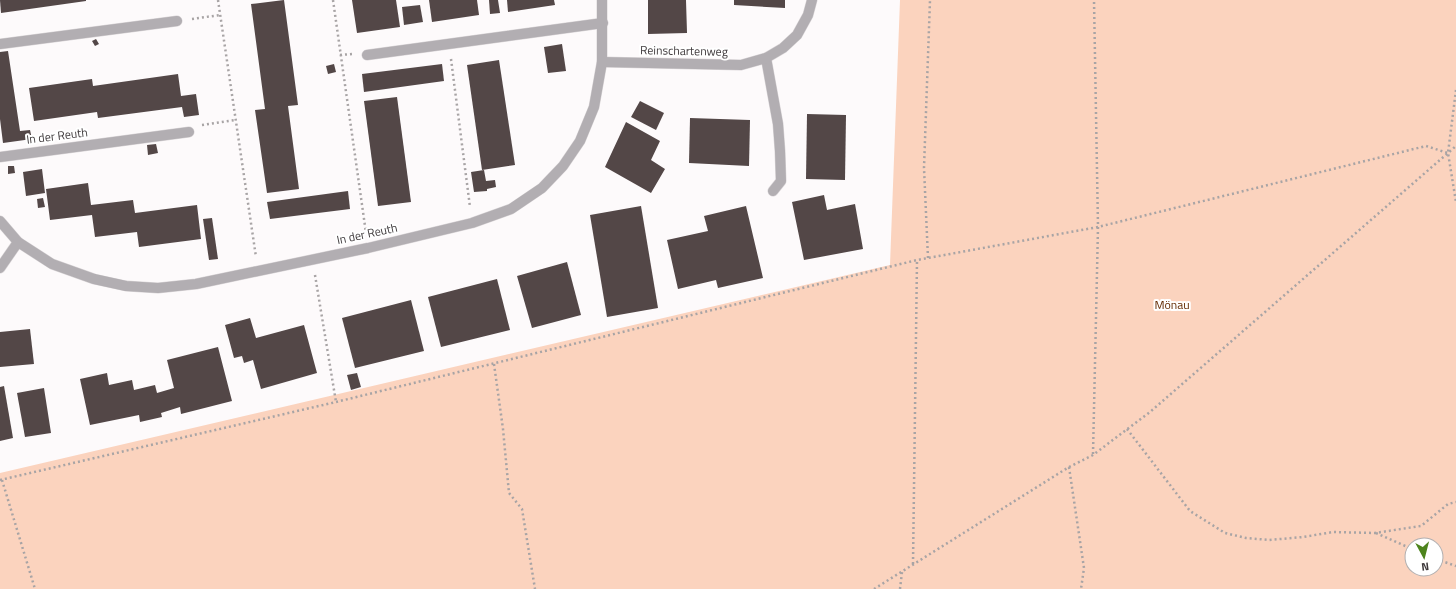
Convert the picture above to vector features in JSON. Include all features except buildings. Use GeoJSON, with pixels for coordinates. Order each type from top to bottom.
{"type":"FeatureCollection","features":[{"type":"Feature","properties":{"kind":"street","name":"In der Reuth"},"geometry":{"type":"LineString","coordinates":[[0,221],[18,242],[52,264],[94,279],[126,286],[158,288],[196,284],[368,248],[472,223],[511,210],[542,188],[563,166],[580,141],[594,107],[602,62],[602,0]]}},
{"type":"Feature","properties":{"kind":"street","name":"Reinschartenweg"},"geometry":{"type":"LineString","coordinates":[[602,62],[741,65],[766,58],[783,48],[797,35],[808,15],[812,0]]}},
{"type":"Feature","properties":{"kind":"street"},"geometry":{"type":"LineString","coordinates":[[0,44],[177,21]]}},
{"type":"Feature","properties":{"kind":"street"},"geometry":{"type":"LineString","coordinates":[[368,55],[603,23]]}},
{"type":"Feature","properties":{"kind":"street"},"geometry":{"type":"LineString","coordinates":[[766,58],[778,124],[780,151],[780,181],[773,191]]}},
{"type":"Feature","properties":{"kind":"street","name":"In der Reuth"},"geometry":{"type":"LineString","coordinates":[[0,157],[189,132]]}},
{"type":"Feature","properties":{"kind":"street"},"geometry":{"type":"LineString","coordinates":[[0,268],[18,242]]}},
{"type":"Feature","properties":{"kind":"path"},"geometry":{"type":"LineString","coordinates":[[218,0],[258,271]]}},
{"type":"Feature","properties":{"kind":"path"},"geometry":{"type":"LineString","coordinates":[[333,0],[368,248]]}},
{"type":"Feature","properties":{"kind":"path"},"geometry":{"type":"LineString","coordinates":[[928,258],[924,168],[930,0]]}},
{"type":"Feature","properties":{"kind":"path"},"geometry":{"type":"LineString","coordinates":[[1092,454],[1098,226],[1094,0]]}},
{"type":"Feature","properties":{"kind":"path"},"geometry":{"type":"LineString","coordinates":[[177,21],[220,15]]}},
{"type":"Feature","properties":{"kind":"path"},"geometry":{"type":"LineString","coordinates":[[449,45],[472,223]]}},
{"type":"Feature","properties":{"kind":"path"},"geometry":{"type":"LineString","coordinates":[[1456,90],[1448,153],[1456,202]]}},
{"type":"Feature","properties":{"kind":"path"},"geometry":{"type":"LineString","coordinates":[[189,132],[202,125],[236,120]]}},
{"type":"Feature","properties":{"kind":"path"},"geometry":{"type":"LineString","coordinates":[[35,589],[1,480],[336,402],[917,260],[1098,226],[1426,146],[1448,153]]}},
{"type":"Feature","properties":{"kind":"path"},"geometry":{"type":"LineString","coordinates":[[874,589],[1092,454],[1150,412],[1456,146]]}},
{"type":"Feature","properties":{"kind":"path"},"geometry":{"type":"LineString","coordinates":[[312,259],[336,402]]}},
{"type":"Feature","properties":{"kind":"path"},"geometry":{"type":"LineString","coordinates":[[913,564],[917,260]]}},
{"type":"Feature","properties":{"kind":"path"},"geometry":{"type":"LineString","coordinates":[[494,364],[503,429],[508,493],[522,509],[535,589]]}},
{"type":"Feature","properties":{"kind":"path"},"geometry":{"type":"LineString","coordinates":[[1126,429],[1190,511],[1225,533],[1246,538],[1269,540],[1303,538],[1333,532],[1375,533],[1421,526],[1448,504],[1456,502]]}},
{"type":"Feature","properties":{"kind":"path"},"geometry":{"type":"LineString","coordinates":[[1069,467],[1084,568],[1081,589]]}},
{"type":"Feature","properties":{"kind":"path"},"geometry":{"type":"LineString","coordinates":[[1375,533],[1404,546]]}},
{"type":"Feature","properties":{"kind":"path"},"geometry":{"type":"LineString","coordinates":[[1444,562],[1456,566]]}},
{"type":"Feature","properties":{"kind":"path"},"geometry":{"type":"LineString","coordinates":[[900,589],[902,572]]}},
{"type":"Feature","properties":{"kind":"green space","name":"Mönau"},"geometry":{"type":"Polygon","coordinates":[[[900,0],[1456,0],[1456,589],[0,589],[0,473],[890,265],[900,0]]]}}]}
